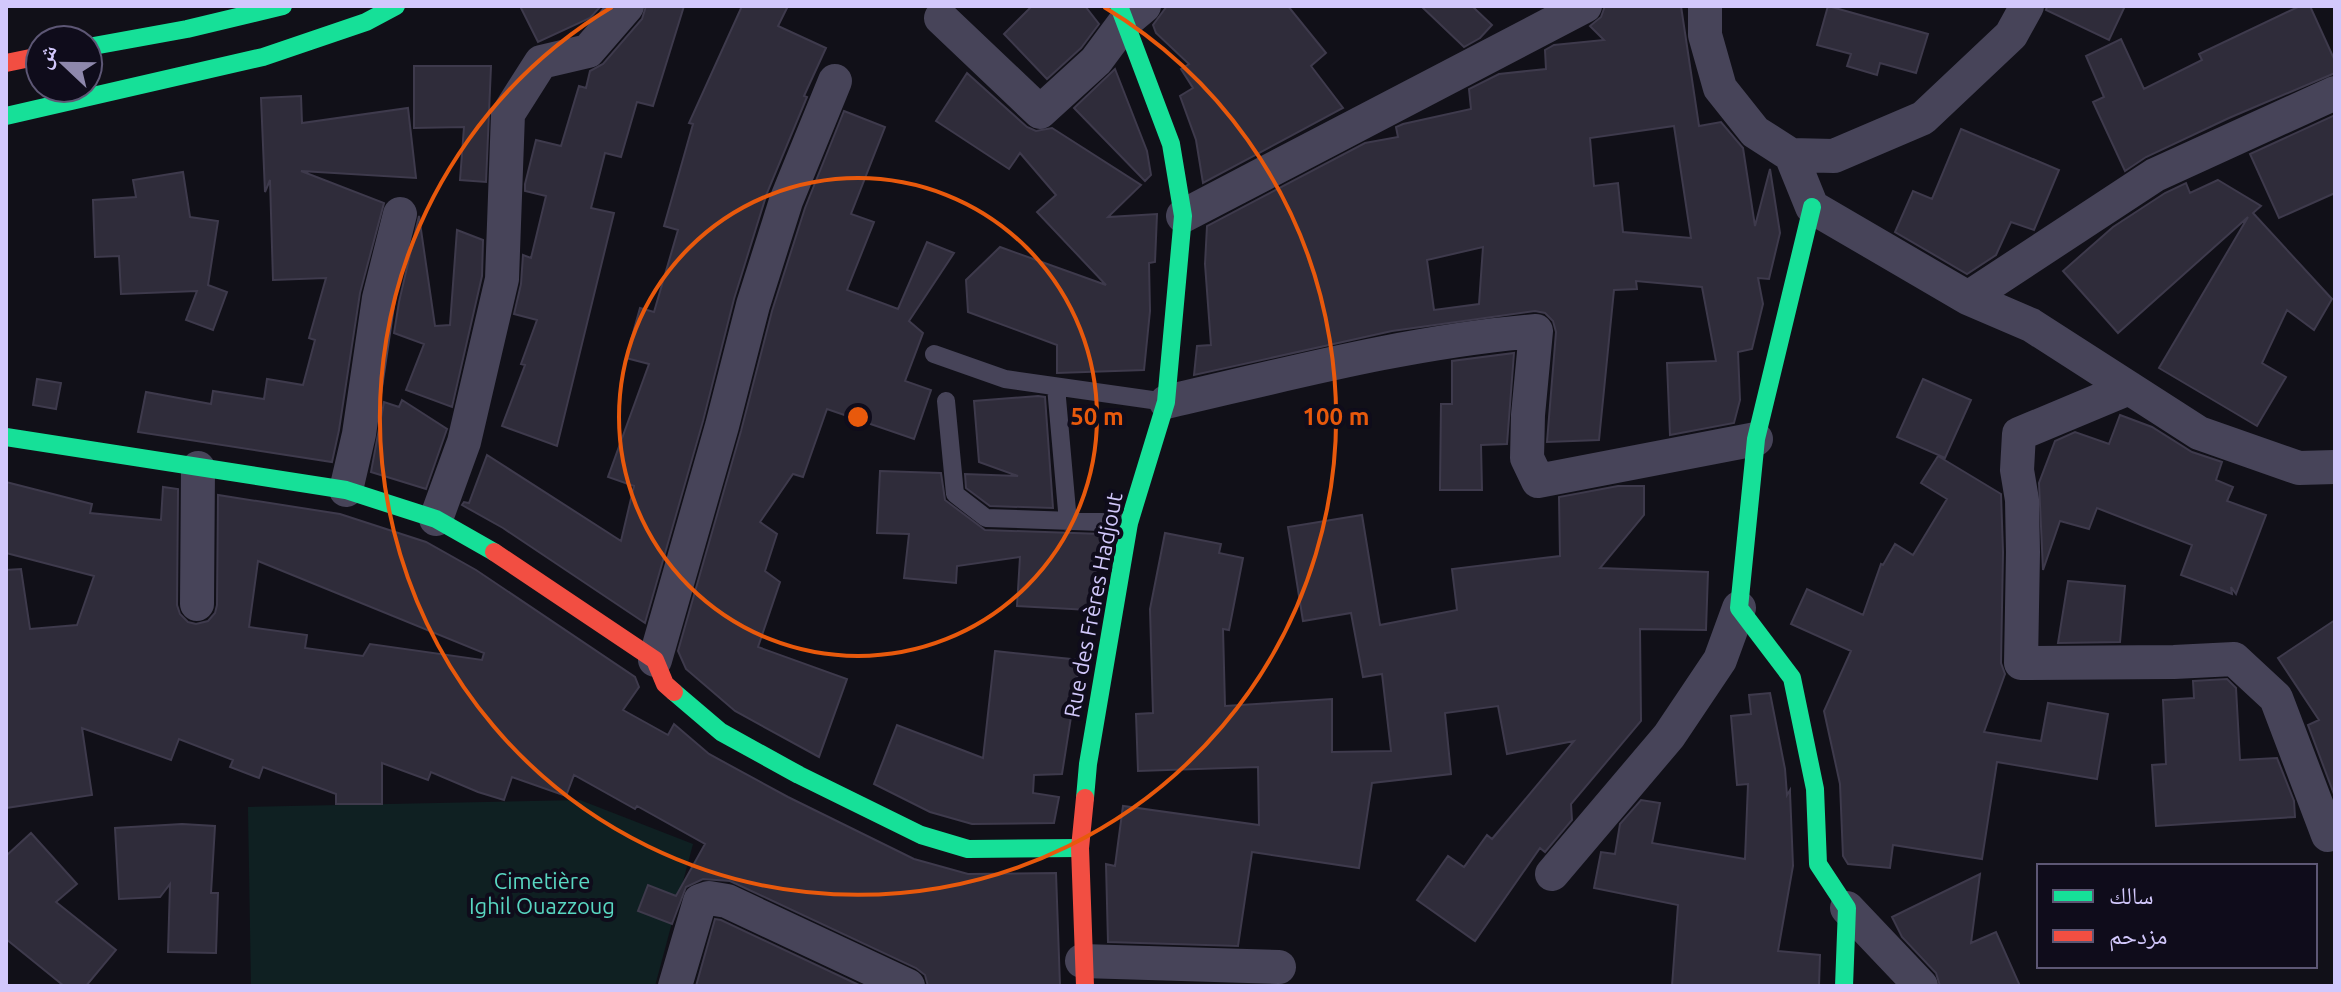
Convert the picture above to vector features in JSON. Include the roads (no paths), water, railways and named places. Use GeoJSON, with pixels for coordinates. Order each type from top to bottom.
{"type":"FeatureCollection","features":[{"type":"Feature","properties":{"kind":"street"},"geometry":{"type":"LineString","coordinates":[[104,42],[185,17],[283,6]]}},
{"type":"Feature","properties":{"kind":"street"},"geometry":{"type":"LineString","coordinates":[[6,116],[263,57],[366,22],[396,6]]}},
{"type":"Feature","properties":{"kind":"street"},"geometry":{"type":"LineString","coordinates":[[436,519],[464,442],[502,279],[508,114],[541,62],[588,51],[627,6]]}},
{"type":"Feature","properties":{"kind":"street"},"geometry":{"type":"LineString","coordinates":[[1183,216],[1585,6]]}},
{"type":"Feature","properties":{"kind":"street"},"geometry":{"type":"LineString","coordinates":[[1705,6],[1705,35],[1720,88],[1755,132],[1791,155],[1834,156],[1923,118],[2011,35],[2027,6]]}},
{"type":"Feature","properties":{"kind":"street"},"geometry":{"type":"LineString","coordinates":[[941,18],[1040,112],[1096,61],[1129,11]]}},
{"type":"Feature","properties":{"kind":"street","name":"Rue des Frères Hadjout"},"geometry":{"type":"LineString","coordinates":[[1084,973],[1080,848],[1090,749],[1129,523],[1166,402],[1183,216],[1171,144],[1129,11]]}},
{"type":"Feature","properties":{"kind":"street"},"geometry":{"type":"LineString","coordinates":[[655,660],[753,305],[786,201],[835,81]]}},
{"type":"Feature","properties":{"kind":"street"},"geometry":{"type":"LineString","coordinates":[[1968,298],[2155,175],[2335,93]]}},
{"type":"Feature","properties":{"kind":"street"},"geometry":{"type":"LineString","coordinates":[[1552,874],[1669,736],[1720,660],[1739,608],[1756,439],[1812,207],[1791,155]]}},
{"type":"Feature","properties":{"kind":"street"},"geometry":{"type":"LineString","coordinates":[[1812,207],[1968,298],[2031,325],[2199,433],[2299,468],[2335,467]]}},
{"type":"Feature","properties":{"kind":"street"},"geometry":{"type":"LineString","coordinates":[[346,490],[359,434],[379,298],[400,214]]}},
{"type":"Feature","properties":{"kind":"street"},"geometry":{"type":"LineString","coordinates":[[1166,402],[1421,346],[1536,331],[1527,458],[1538,481],[1756,439]]}},
{"type":"Feature","properties":{"kind":"street"},"geometry":{"type":"LineString","coordinates":[[2129,388],[2019,434],[2017,470],[2022,500],[2023,552],[2021,663],[2234,659],[2276,698],[2328,835],[2335,833]]}},
{"type":"Feature","properties":{"kind":"street"},"geometry":{"type":"LineString","coordinates":[[6,437],[346,490],[436,519],[489,549],[655,660],[665,684],[721,732],[799,775],[921,835],[968,849],[1080,848]]}},
{"type":"Feature","properties":{"kind":"street"},"geometry":{"type":"LineString","coordinates":[[197,604],[198,468]]}},
{"type":"Feature","properties":{"kind":"street"},"geometry":{"type":"LineString","coordinates":[[1739,608],[1792,678],[1815,789],[1818,864],[1847,908],[1921,986]]}},
{"type":"Feature","properties":{"kind":"street"},"geometry":{"type":"LineString","coordinates":[[675,986],[700,901],[709,898],[727,901],[905,986]]}},
{"type":"Feature","properties":{"kind":"street"},"geometry":{"type":"LineString","coordinates":[[1844,986],[1847,908]]}},
{"type":"Feature","properties":{"kind":"street"},"geometry":{"type":"LineString","coordinates":[[1084,973],[1189,975],[1279,967]]}},
{"type":"Feature","properties":{"kind":"lane"},"geometry":{"type":"LineString","coordinates":[[934,354],[1005,379],[1166,402]]}},
{"type":"Feature","properties":{"kind":"lane"},"geometry":{"type":"LineString","coordinates":[[1056,387],[1068,522]]}},
{"type":"Feature","properties":{"kind":"lane"},"geometry":{"type":"LineString","coordinates":[[946,401],[955,494],[986,518],[1129,523]]}},
{"type":"Feature","properties":{"kind":"park label","name":"Cimetière Ighil Ouazzoug"},"geometry":{"type":"Point","coordinates":[542,894]}}]}
